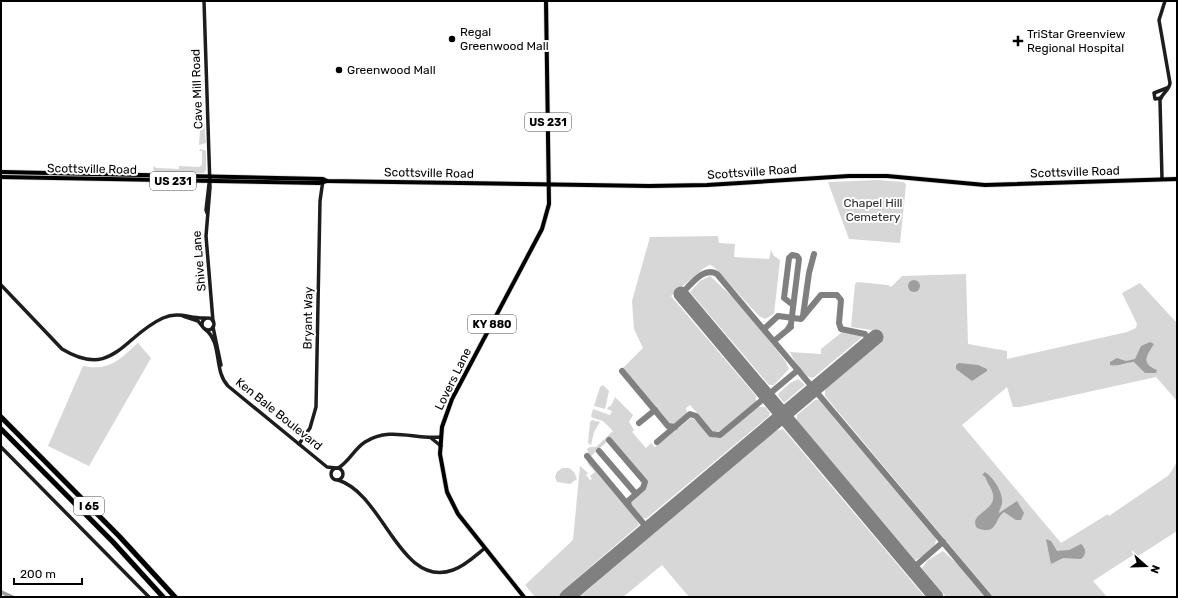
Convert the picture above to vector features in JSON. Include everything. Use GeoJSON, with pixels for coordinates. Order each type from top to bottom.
{"type":"FeatureCollection","features":[{"type":"Feature","properties":{"kind":"highway","name":"I 65"},"geometry":{"type":"LineString","coordinates":[[1,417],[119,536],[175,597]]}},
{"type":"Feature","properties":{"kind":"highway","name":"I 65"},"geometry":{"type":"LineString","coordinates":[[1,429],[113,542],[163,597]]}},
{"type":"Feature","properties":{"kind":"main road","name":"Cave Mill Road"},"geometry":{"type":"LineString","coordinates":[[204,1],[210,176]]}},
{"type":"Feature","properties":{"kind":"main road","name":"US 231"},"geometry":{"type":"LineString","coordinates":[[546,1],[549,184]]}},
{"type":"Feature","properties":{"kind":"main road"},"geometry":{"type":"LineString","coordinates":[[1156,100],[1169,89],[1170,84],[1159,20],[1165,1]]}},
{"type":"Feature","properties":{"kind":"main road"},"geometry":{"type":"LineString","coordinates":[[1161,109],[1153,94],[1165,90],[1170,84]]}},
{"type":"Feature","properties":{"kind":"main road"},"geometry":{"type":"LineString","coordinates":[[1158,92],[1161,97],[1162,179]]}},
{"type":"Feature","properties":{"kind":"main road","name":"Scottsville Road"},"geometry":{"type":"LineString","coordinates":[[1,172],[210,176],[322,182]]}},
{"type":"Feature","properties":{"kind":"main road","name":"Shive Lane"},"geometry":{"type":"LineString","coordinates":[[210,176],[206,241],[213,321]]}},
{"type":"Feature","properties":{"kind":"main road","name":"Scottsville Road"},"geometry":{"type":"LineString","coordinates":[[1,177],[209,183],[322,182],[674,186],[850,176],[893,177],[992,185],[1177,179]]}},
{"type":"Feature","properties":{"kind":"main road","name":"Bryant Way"},"geometry":{"type":"LineString","coordinates":[[299,444],[310,428],[316,407],[322,182]]}},
{"type":"Feature","properties":{"kind":"main road","name":"Lovers Lane"},"geometry":{"type":"LineString","coordinates":[[524,597],[458,514],[447,492],[441,467],[440,446],[446,413],[452,399],[542,230],[548,212],[549,184]]}},
{"type":"Feature","properties":{"kind":"main road"},"geometry":{"type":"LineString","coordinates":[[1,285],[62,349],[74,357],[84,360],[98,360],[107,358],[162,319],[180,315],[206,318],[213,321],[213,327],[210,330],[203,328],[202,323],[206,318]]}},
{"type":"Feature","properties":{"kind":"main road","name":"Shive Lane"},"geometry":{"type":"LineString","coordinates":[[206,318],[213,308]]}},
{"type":"Feature","properties":{"kind":"main road","name":"Ken Bale Boulevard"},"geometry":{"type":"LineString","coordinates":[[180,315],[198,321],[214,341],[223,380],[327,467],[332,479],[346,483],[370,504],[406,556],[420,568],[436,573],[452,571],[485,548]]}},
{"type":"Feature","properties":{"kind":"main road","name":"Ken Bale Boulevard"},"geometry":{"type":"LineString","coordinates":[[213,327],[220,352],[221,374]]}},
{"type":"Feature","properties":{"kind":"main road"},"geometry":{"type":"LineString","coordinates":[[330,473],[349,459],[361,445],[380,436],[401,433],[431,438],[441,437]]}},
{"type":"Feature","properties":{"kind":"main road"},"geometry":{"type":"LineString","coordinates":[[431,438],[440,446]]}},
{"type":"Feature","properties":{"kind":"main road"},"geometry":{"type":"LineString","coordinates":[[1,447],[149,597]]}},
{"type":"Feature","properties":{"kind":"main road"},"geometry":{"type":"LineString","coordinates":[[338,480],[349,459]]}},
{"type":"Feature","properties":{"kind":"main road","name":"Ken Bale Boulevard"},"geometry":{"type":"LineString","coordinates":[[327,467],[337,468]]}},
{"type":"Feature","properties":{"kind":"main road"},"geometry":{"type":"LineString","coordinates":[[337,468],[343,473],[346,483]]}},
{"type":"Feature","properties":{"kind":"green space"},"geometry":{"type":"Polygon","coordinates":[[[204,122],[206,143],[199,145],[200,128],[191,126],[204,122]]]}},
{"type":"Feature","properties":{"kind":"green space"},"geometry":{"type":"Polygon","coordinates":[[[201,149],[206,151],[206,170],[204,173],[157,173],[153,169],[154,166],[156,168],[179,169],[179,166],[199,167],[202,165],[202,151],[199,151],[201,149]]]}},
{"type":"Feature","properties":{"kind":"green space","name":"Chapel Hill Cemetery"},"geometry":{"type":"Polygon","coordinates":[[[878,180],[904,182],[906,185],[900,243],[849,239],[828,182],[878,180]]]}},
{"type":"Feature","properties":{"kind":"green space"},"geometry":{"type":"Polygon","coordinates":[[[718,236],[719,243],[735,244],[734,257],[769,259],[771,250],[774,256],[780,260],[774,314],[765,319],[759,316],[713,266],[709,265],[671,296],[756,396],[756,402],[754,404],[721,431],[713,431],[690,405],[686,408],[687,413],[678,423],[670,424],[622,369],[643,348],[634,329],[632,301],[650,237],[718,236]]]}},
{"type":"Feature","properties":{"kind":"green space"},"geometry":{"type":"Polygon","coordinates":[[[966,274],[968,344],[1007,351],[1007,359],[1127,332],[1136,328],[1137,324],[1122,293],[1140,283],[1177,323],[1177,401],[1156,377],[1020,407],[1013,407],[1007,387],[962,425],[1061,543],[1108,514],[1109,516],[1169,475],[1177,462],[1177,531],[1135,558],[1133,555],[1093,581],[1107,597],[993,597],[825,396],[825,389],[881,343],[871,330],[851,327],[855,284],[857,282],[888,285],[891,287],[902,276],[966,274]]]}},
{"type":"Feature","properties":{"kind":"green space"},"geometry":{"type":"Polygon","coordinates":[[[710,276],[739,303],[786,362],[789,369],[774,385],[769,385],[690,292],[700,281],[710,276]]]}},
{"type":"Feature","properties":{"kind":"green space"},"geometry":{"type":"Polygon","coordinates":[[[842,332],[861,335],[862,337],[813,378],[806,375],[796,363],[790,352],[821,354],[821,349],[842,332]]]}},
{"type":"Feature","properties":{"kind":"green space"},"geometry":{"type":"Polygon","coordinates":[[[138,343],[151,358],[89,466],[48,446],[83,366],[100,367],[114,363],[138,343]]]}},
{"type":"Feature","properties":{"kind":"green space"},"geometry":{"type":"Polygon","coordinates":[[[798,379],[805,385],[784,403],[778,395],[779,393],[790,383],[798,379]]]}},
{"type":"Feature","properties":{"kind":"green space"},"geometry":{"type":"Polygon","coordinates":[[[603,385],[609,391],[605,409],[594,406],[600,387],[603,385]]]}},
{"type":"Feature","properties":{"kind":"green space"},"geometry":{"type":"Polygon","coordinates":[[[615,397],[633,415],[629,422],[634,430],[632,432],[646,448],[651,443],[655,447],[691,418],[695,420],[709,435],[718,438],[758,407],[765,407],[770,413],[769,416],[647,518],[642,518],[631,504],[631,501],[647,484],[610,439],[590,457],[587,449],[590,447],[596,447],[613,431],[603,421],[591,416],[593,409],[610,415],[612,411],[607,409],[611,406],[615,397]]]}},
{"type":"Feature","properties":{"kind":"green space"},"geometry":{"type":"Polygon","coordinates":[[[815,400],[819,400],[936,539],[934,546],[925,555],[915,560],[797,421],[797,415],[815,400]]]}},
{"type":"Feature","properties":{"kind":"green space"},"geometry":{"type":"Polygon","coordinates":[[[592,420],[600,422],[594,432],[591,445],[588,443],[590,422],[592,420]]]}},
{"type":"Feature","properties":{"kind":"green space"},"geometry":{"type":"Polygon","coordinates":[[[782,429],[925,597],[689,597],[662,565],[623,597],[579,597],[776,431],[782,429]]]}},
{"type":"Feature","properties":{"kind":"green space"},"geometry":{"type":"Polygon","coordinates":[[[587,459],[638,520],[639,525],[560,593],[563,597],[535,597],[525,585],[573,540],[580,466],[588,473],[586,475],[590,480],[592,479],[590,476],[595,472],[588,464],[587,459]]]}},
{"type":"Feature","properties":{"kind":"green space"},"geometry":{"type":"Polygon","coordinates":[[[562,468],[569,468],[574,472],[577,479],[570,484],[557,482],[555,477],[557,472],[562,468]]]}},
{"type":"Feature","properties":{"kind":"green space"},"geometry":{"type":"Polygon","coordinates":[[[943,551],[962,568],[986,597],[946,597],[922,568],[928,560],[943,551]]]}},
{"type":"Feature","properties":{"kind":"shaded area"},"geometry":{"type":"Polygon","coordinates":[[[912,280],[916,280],[920,286],[916,292],[912,292],[908,288],[908,284],[912,280]]]}},
{"type":"Feature","properties":{"kind":"shaded area"},"geometry":{"type":"Polygon","coordinates":[[[1150,342],[1154,344],[1146,358],[1148,365],[1157,370],[1156,373],[1145,373],[1134,362],[1110,365],[1110,362],[1117,358],[1126,361],[1135,359],[1141,346],[1150,342]]]}},
{"type":"Feature","properties":{"kind":"shaded area"},"geometry":{"type":"Polygon","coordinates":[[[959,363],[978,365],[987,369],[987,371],[972,381],[956,369],[956,365],[959,363]]]}},
{"type":"Feature","properties":{"kind":"shaded area"},"geometry":{"type":"Polygon","coordinates":[[[985,472],[994,481],[1002,496],[999,513],[1017,501],[1024,513],[1021,520],[1016,520],[1004,512],[995,526],[989,530],[977,528],[975,522],[977,518],[990,506],[993,501],[993,494],[986,478],[982,475],[985,472]]]}},
{"type":"Feature","properties":{"kind":"shaded area"},"geometry":{"type":"Polygon","coordinates":[[[1046,539],[1051,541],[1057,551],[1069,550],[1081,544],[1085,549],[1085,554],[1081,559],[1063,558],[1051,564],[1046,539]]]}},
{"type":"Feature","properties":{"kind":"waterway"},"geometry":{"type":"LineString","coordinates":[[1,592],[12,597]]}},
{"type":"Feature","properties":{"kind":"taxiway"},"geometry":{"type":"LineString","coordinates":[[803,316],[809,273],[814,254]]}},
{"type":"Feature","properties":{"kind":"taxiway"},"geometry":{"type":"LineString","coordinates":[[788,329],[791,324],[799,259],[797,256],[792,255],[789,258],[784,298],[793,305]]}},
{"type":"Feature","properties":{"kind":"taxiway"},"geometry":{"type":"LineString","coordinates":[[681,294],[702,274],[707,272],[717,274],[989,597]]}},
{"type":"Feature","properties":{"kind":"taxiway"},"geometry":{"type":"LineString","coordinates":[[764,329],[778,316],[801,319],[821,295],[837,295],[841,300],[839,323],[841,329],[865,334],[868,340],[865,346]]}},
{"type":"Feature","properties":{"kind":"taxiway"},"geometry":{"type":"LineString","coordinates":[[774,341],[791,327]]}},
{"type":"Feature","properties":{"kind":"taxiway"},"geometry":{"type":"LineString","coordinates":[[657,442],[690,414],[696,416],[711,434],[720,435],[798,370]]}},
{"type":"Feature","properties":{"kind":"taxiway"},"geometry":{"type":"LineString","coordinates":[[622,371],[668,426],[675,427]]}},
{"type":"Feature","properties":{"kind":"taxiway"},"geometry":{"type":"LineString","coordinates":[[639,423],[655,410]]}},
{"type":"Feature","properties":{"kind":"taxiway"},"geometry":{"type":"LineString","coordinates":[[609,440],[645,482],[643,488],[628,501],[629,506]]}},
{"type":"Feature","properties":{"kind":"taxiway"},"geometry":{"type":"LineString","coordinates":[[599,451],[636,494]]}},
{"type":"Feature","properties":{"kind":"taxiway"},"geometry":{"type":"LineString","coordinates":[[587,456],[648,529]]}},
{"type":"Feature","properties":{"kind":"taxiway"},"geometry":{"type":"LineString","coordinates":[[912,569],[943,542]]}},
{"type":"Feature","properties":{"kind":"runway"},"geometry":{"type":"LineString","coordinates":[[681,294],[936,597]]}},
{"type":"Feature","properties":{"kind":"runway"},"geometry":{"type":"LineString","coordinates":[[567,597],[876,337]]}},
{"type":"Feature","properties":{"kind":"place","name":"Regal Greenwood Mall"},"geometry":{"type":"Point","coordinates":[452,39]}},
{"type":"Feature","properties":{"kind":"place","name":"TriStar Greenview Regional Hospital"},"geometry":{"type":"Point","coordinates":[1018,41]}},
{"type":"Feature","properties":{"kind":"place","name":"Greenwood Mall"},"geometry":{"type":"Point","coordinates":[339,70]}}]}
